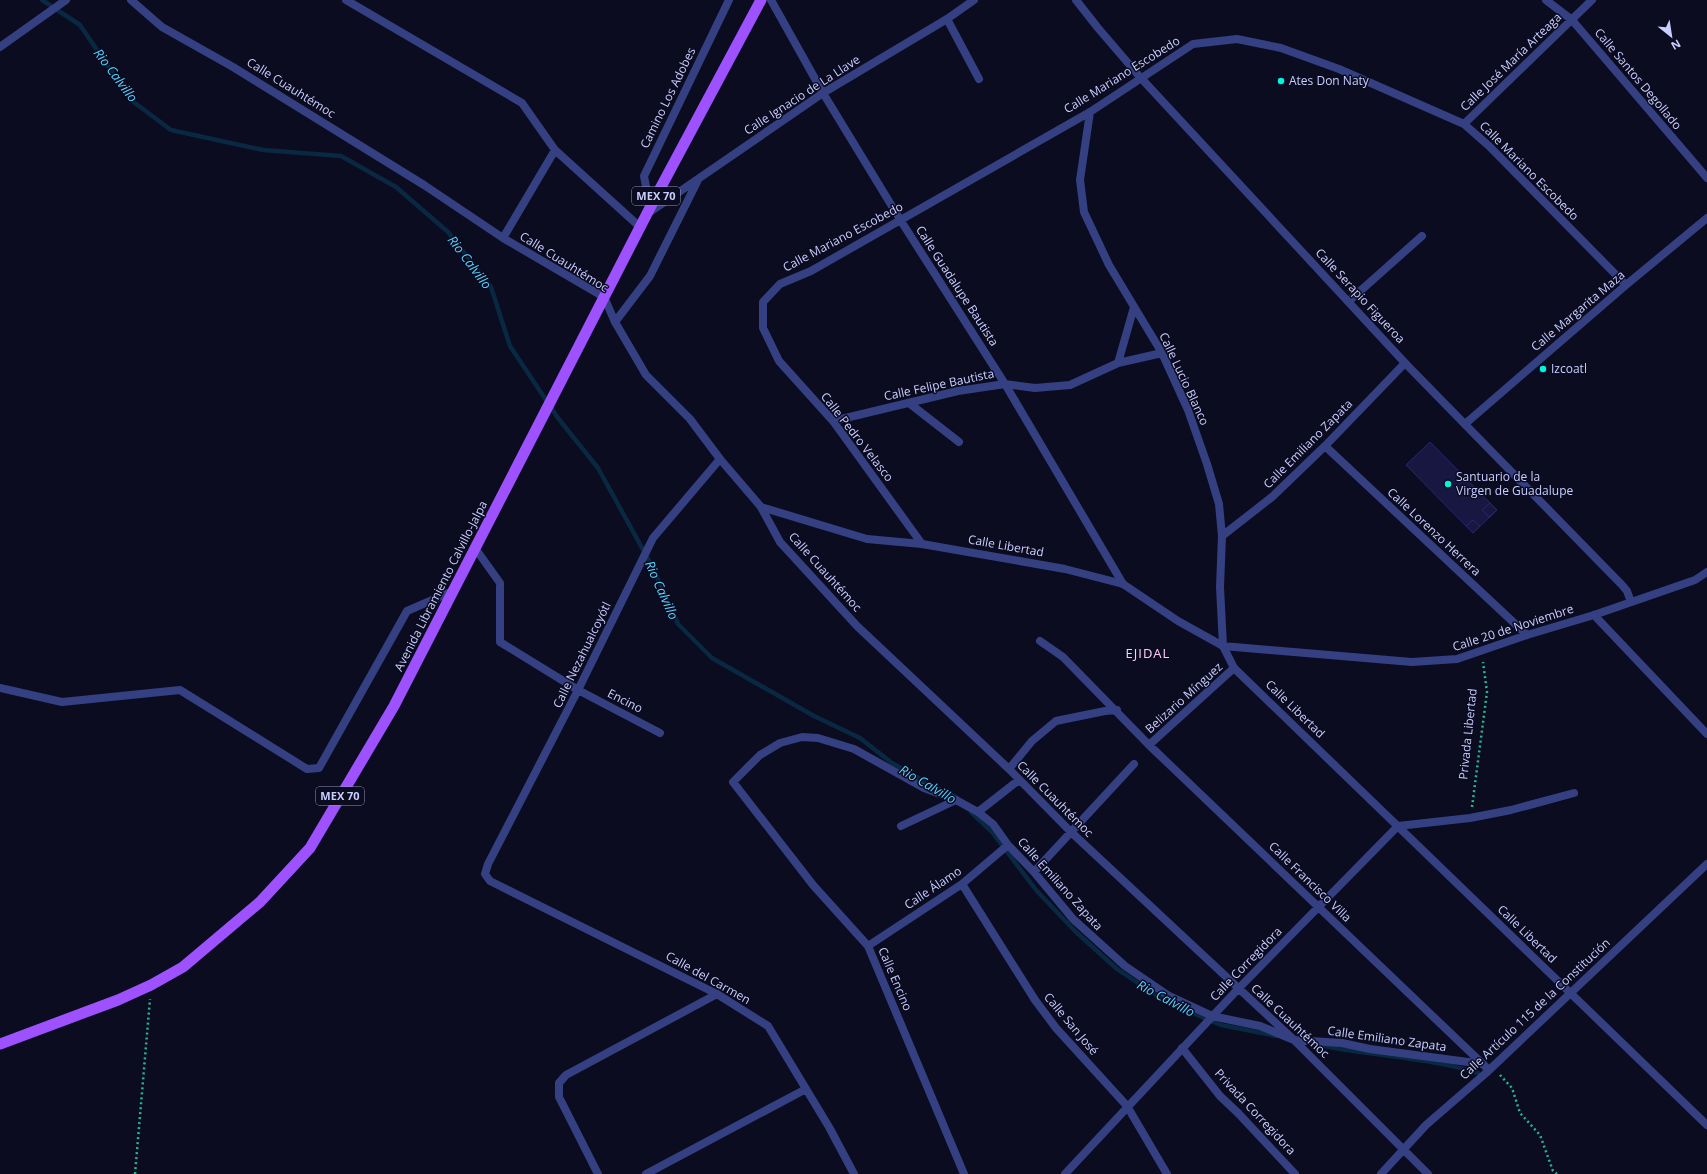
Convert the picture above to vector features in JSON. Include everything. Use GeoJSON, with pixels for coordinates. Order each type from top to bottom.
{"type":"FeatureCollection","features":[{"type":"Feature","properties":{"kind":"main road","name":"Avenida Libramiento Calvillo-Jalpa"},"geometry":{"type":"LineString","coordinates":[[0,1044],[118,1000],[151,985],[183,967],[260,902],[310,848],[394,706],[640,226],[760,0]]}},
{"type":"Feature","properties":{"kind":"street"},"geometry":{"type":"LineString","coordinates":[[0,47],[66,0]]}},
{"type":"Feature","properties":{"kind":"street","name":"Calle Cuauhtémoc"},"geometry":{"type":"LineString","coordinates":[[130,0],[162,27],[233,67],[424,185],[502,238],[604,297],[615,322],[646,375],[690,419],[720,459],[761,507],[780,542],[857,626],[1009,769],[1071,832],[1294,1040],[1428,1174]]}},
{"type":"Feature","properties":{"kind":"street"},"geometry":{"type":"LineString","coordinates":[[346,0],[522,103],[555,150],[640,226]]}},
{"type":"Feature","properties":{"kind":"street","name":"Camino Los Adobes"},"geometry":{"type":"LineString","coordinates":[[648,212],[644,176],[728,0]]}},
{"type":"Feature","properties":{"kind":"street","name":"Calle Guadalupe Bautista"},"geometry":{"type":"LineString","coordinates":[[771,0],[823,93],[901,221],[1005,384],[1123,584]]}},
{"type":"Feature","properties":{"kind":"street","name":"Calle Ignacio de La Llave"},"geometry":{"type":"LineString","coordinates":[[648,212],[699,179],[823,93],[946,19],[974,0]]}},
{"type":"Feature","properties":{"kind":"street","name":"Calle Serapio Figueroa"},"geometry":{"type":"LineString","coordinates":[[1076,0],[1140,77],[1405,363],[1622,585],[1627,591],[1631,602]]}},
{"type":"Feature","properties":{"kind":"street","name":"Calle Santos Degollado"},"geometry":{"type":"LineString","coordinates":[[1546,0],[1572,20],[1707,178]]}},
{"type":"Feature","properties":{"kind":"street","name":"Calle José María Arteaga"},"geometry":{"type":"LineString","coordinates":[[1464,124],[1592,0]]}},
{"type":"Feature","properties":{"kind":"street"},"geometry":{"type":"LineString","coordinates":[[946,19],[979,79]]}},
{"type":"Feature","properties":{"kind":"street","name":"Calle Mariano Escobedo"},"geometry":{"type":"LineString","coordinates":[[780,284],[811,271],[1090,112],[1140,77],[1193,44],[1237,39],[1281,48],[1339,69],[1464,124],[1489,146],[1626,285]]}},
{"type":"Feature","properties":{"kind":"street","name":"Calle Lucio Blanco"},"geometry":{"type":"LineString","coordinates":[[1090,112],[1080,180],[1084,212],[1109,265],[1162,352],[1188,410],[1219,504],[1222,536],[1220,587],[1223,646]]}},
{"type":"Feature","properties":{"kind":"street"},"geometry":{"type":"LineString","coordinates":[[502,238],[555,150]]}},
{"type":"Feature","properties":{"kind":"street"},"geometry":{"type":"LineString","coordinates":[[615,322],[650,276],[699,179]]}},
{"type":"Feature","properties":{"kind":"street","name":"Calle Margarita Maza"},"geometry":{"type":"LineString","coordinates":[[1465,424],[1626,285],[1707,218]]}},
{"type":"Feature","properties":{"kind":"street"},"geometry":{"type":"LineString","coordinates":[[1349,301],[1422,236]]}},
{"type":"Feature","properties":{"kind":"street","name":"Calle Pedro Velasco"},"geometry":{"type":"LineString","coordinates":[[780,284],[762,302],[763,328],[779,360],[833,420],[922,544]]}},
{"type":"Feature","properties":{"kind":"street"},"geometry":{"type":"LineString","coordinates":[[1118,363],[1134,307]]}},
{"type":"Feature","properties":{"kind":"street","name":"Calle Felipe Bautista"},"geometry":{"type":"LineString","coordinates":[[833,420],[958,391],[1005,384],[1035,388],[1070,385],[1118,363],[1162,352]]}},
{"type":"Feature","properties":{"kind":"street","name":"Calle Emiliano Zapata"},"geometry":{"type":"LineString","coordinates":[[1222,536],[1272,497],[1325,446],[1405,363]]}},
{"type":"Feature","properties":{"kind":"street"},"geometry":{"type":"LineString","coordinates":[[909,403],[959,442]]}},
{"type":"Feature","properties":{"kind":"street","name":"Calle Lorenzo Herrera"},"geometry":{"type":"LineString","coordinates":[[1325,446],[1527,634]]}},
{"type":"Feature","properties":{"kind":"street","name":"Calle Nezahualcoyótl"},"geometry":{"type":"LineString","coordinates":[[485,874],[488,864],[578,690],[653,538],[720,459]]}},
{"type":"Feature","properties":{"kind":"street","name":"Calle Libertad"},"geometry":{"type":"LineString","coordinates":[[761,507],[867,539],[922,544],[1065,569],[1123,584],[1178,621],[1223,646],[1234,668],[1707,1125]]}},
{"type":"Feature","properties":{"kind":"street","name":"Encino"},"geometry":{"type":"LineString","coordinates":[[475,548],[500,583],[500,642],[578,690],[660,733]]}},
{"type":"Feature","properties":{"kind":"street","name":"Calle 20 de Noviembre"},"geometry":{"type":"LineString","coordinates":[[1223,646],[1412,662],[1457,660],[1527,634],[1594,615],[1695,580],[1707,572]]}},
{"type":"Feature","properties":{"kind":"street"},"geometry":{"type":"LineString","coordinates":[[0,688],[62,702],[180,690],[307,769],[319,768],[407,611],[453,591]]}},
{"type":"Feature","properties":{"kind":"street"},"geometry":{"type":"LineString","coordinates":[[1594,615],[1707,734]]}},
{"type":"Feature","properties":{"kind":"street","name":"Calle Francisco Villa"},"geometry":{"type":"LineString","coordinates":[[1040,641],[1063,657],[1150,745],[1486,1069]]}},
{"type":"Feature","properties":{"kind":"street","name":"Belizario Mínguez"},"geometry":{"type":"LineString","coordinates":[[1150,745],[1234,668]]}},
{"type":"Feature","properties":{"kind":"street"},"geometry":{"type":"LineString","coordinates":[[1009,769],[1032,741],[1056,721],[1117,710]]}},
{"type":"Feature","properties":{"kind":"street","name":"Calle Emiliano Zapata"},"geometry":{"type":"LineString","coordinates":[[733,782],[760,755],[780,743],[802,737],[818,738],[854,748],[924,788],[956,800],[978,812],[992,824],[1008,845],[1034,872],[1073,919],[1125,966],[1169,996],[1212,1016],[1260,1026],[1294,1040],[1342,1043],[1486,1069]]}},
{"type":"Feature","properties":{"kind":"street"},"geometry":{"type":"LineString","coordinates":[[1034,872],[1134,764]]}},
{"type":"Feature","properties":{"kind":"street"},"geometry":{"type":"LineString","coordinates":[[978,812],[1019,780]]}},
{"type":"Feature","properties":{"kind":"street","name":"Calle Encino"},"geometry":{"type":"LineString","coordinates":[[733,782],[813,885],[868,946],[964,1174]]}},
{"type":"Feature","properties":{"kind":"street"},"geometry":{"type":"LineString","coordinates":[[1398,826],[1470,818],[1512,810],[1574,793]]}},
{"type":"Feature","properties":{"kind":"street"},"geometry":{"type":"LineString","coordinates":[[900,826],[956,800]]}},
{"type":"Feature","properties":{"kind":"street","name":"Calle Corregidora"},"geometry":{"type":"LineString","coordinates":[[1065,1174],[1238,988],[1398,826]]}},
{"type":"Feature","properties":{"kind":"street","name":"Calle Álamo"},"geometry":{"type":"LineString","coordinates":[[868,946],[962,884],[1008,845]]}},
{"type":"Feature","properties":{"kind":"street","name":"Calle Artículo 115 de la Constitución"},"geometry":{"type":"LineString","coordinates":[[1381,1174],[1426,1125],[1475,1082],[1486,1069],[1570,993],[1707,864]]}},
{"type":"Feature","properties":{"kind":"street","name":"Calle del Carmen"},"geometry":{"type":"LineString","coordinates":[[485,874],[490,881],[717,994],[768,1026],[829,1127],[854,1174]]}},
{"type":"Feature","properties":{"kind":"street","name":"Calle San José"},"geometry":{"type":"LineString","coordinates":[[962,884],[1035,1000],[1056,1028],[1127,1106],[1167,1174]]}},
{"type":"Feature","properties":{"kind":"street"},"geometry":{"type":"LineString","coordinates":[[598,1174],[559,1097],[559,1083],[566,1075],[717,994]]}},
{"type":"Feature","properties":{"kind":"street","name":"Privada Corregidora"},"geometry":{"type":"LineString","coordinates":[[1182,1048],[1220,1096],[1295,1174]]}},
{"type":"Feature","properties":{"kind":"street"},"geometry":{"type":"LineString","coordinates":[[646,1174],[806,1089]]}},
{"type":"Feature","properties":{"kind":"path","name":"Privada Libertad"},"geometry":{"type":"LineString","coordinates":[[1470,818],[1487,692],[1482,651]]}},
{"type":"Feature","properties":{"kind":"path"},"geometry":{"type":"LineString","coordinates":[[134,1174],[151,985]]}},
{"type":"Feature","properties":{"kind":"path"},"geometry":{"type":"LineString","coordinates":[[1486,1069],[1502,1076],[1512,1088],[1520,1113],[1540,1135],[1553,1171],[1557,1174]]}},
{"type":"Feature","properties":{"kind":"building","name":"Santuario de la Virgen de Guadalupe"},"geometry":{"type":"Polygon","coordinates":[[[1430,442],[1497,510],[1473,533],[1406,465],[1430,442]]]}},
{"type":"Feature","properties":{"kind":"building"},"geometry":{"type":"Polygon","coordinates":[[[1490,503],[1497,510],[1489,517],[1482,510],[1490,503]]]}},
{"type":"Feature","properties":{"kind":"building"},"geometry":{"type":"Polygon","coordinates":[[[1473,520],[1480,526],[1473,533],[1466,526],[1473,520]]]}},
{"type":"Feature","properties":{"kind":"waterway","name":"Rio Calvillo"},"geometry":{"type":"LineString","coordinates":[[42,0],[80,25],[131,100],[171,130],[263,150],[341,156],[396,187],[448,232],[491,287],[510,346],[558,418],[598,468],[652,566],[678,624],[712,658],[814,716],[860,738],[892,763],[954,796]]}},
{"type":"Feature","properties":{"kind":"waterway","name":"Rio Calvillo"},"geometry":{"type":"LineString","coordinates":[[971,812],[992,832],[1036,890],[1075,931],[1117,969],[1156,995],[1208,1020],[1221,1025],[1277,1036]]}},
{"type":"Feature","properties":{"kind":"waterway","name":"Rio Calvillo"},"geometry":{"type":"LineString","coordinates":[[1319,1045],[1442,1064],[1478,1073]]}},
{"type":"Feature","properties":{"kind":"place","name":"Ates Don Naty"},"geometry":{"type":"Point","coordinates":[1281,81]}},
{"type":"Feature","properties":{"kind":"place","name":"Izcoatl"},"geometry":{"type":"Point","coordinates":[1543,369]}},
{"type":"Feature","properties":{"kind":"place","name":"Santuario de la Virgen de Guadalupe"},"geometry":{"type":"Point","coordinates":[1448,484]}},
{"type":"Feature","properties":{"kind":"district","name":"EJIDAL"},"geometry":{"type":"Point","coordinates":[1148,653]}}]}
